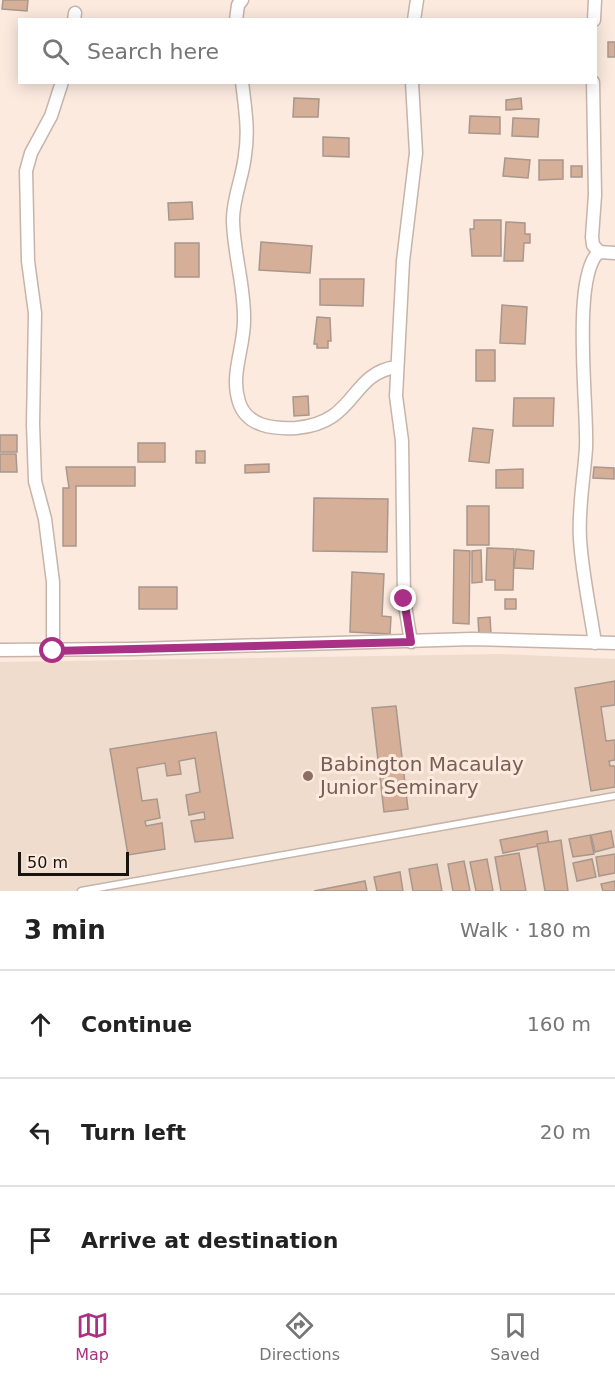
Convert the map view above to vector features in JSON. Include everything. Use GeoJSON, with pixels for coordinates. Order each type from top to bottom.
{"type":"FeatureCollection","features":[{"type":"Feature","properties":{"kind":"street"},"geometry":{"type":"LineString","coordinates":[[236,18],[238,5],[242,0]]}},
{"type":"Feature","properties":{"kind":"street"},"geometry":{"type":"LineString","coordinates":[[414,18],[417,0]]}},
{"type":"Feature","properties":{"kind":"street"},"geometry":{"type":"LineString","coordinates":[[594,18],[595,0]]}},
{"type":"Feature","properties":{"kind":"street"},"geometry":{"type":"LineString","coordinates":[[53,651],[53,582],[45,519],[35,481],[33,424],[35,313],[28,261],[26,171],[31,153],[51,116],[61,84]]}},
{"type":"Feature","properties":{"kind":"street"},"geometry":{"type":"LineString","coordinates":[[242,84],[248,131],[233,220],[245,305],[236,374],[239,403],[248,417],[264,427],[297,428],[329,421],[342,411],[371,375],[380,369],[396,367]]}},
{"type":"Feature","properties":{"kind":"street"},"geometry":{"type":"LineString","coordinates":[[411,642],[404,599],[404,495],[402,441],[396,396],[396,367],[403,261],[416,153],[412,84]]}},
{"type":"Feature","properties":{"kind":"street"},"geometry":{"type":"LineString","coordinates":[[593,84],[595,195],[593,245],[599,252],[615,254]]}},
{"type":"Feature","properties":{"kind":"street"},"geometry":{"type":"LineString","coordinates":[[596,643],[580,543],[579,507],[586,448],[584,293],[588,267],[592,258],[599,252]]}},
{"type":"Feature","properties":{"kind":"street"},"geometry":{"type":"LineString","coordinates":[[0,650],[53,651],[472,639],[615,644]]}},
{"type":"Feature","properties":{"kind":"lane"},"geometry":{"type":"LineString","coordinates":[[81,891],[615,796]]}},
{"type":"Feature","properties":{"kind":"shaded area","name":"Babington Macaulay Junior Seminary"},"geometry":{"type":"Polygon","coordinates":[[[500,654],[615,659],[615,891],[0,891],[0,662],[500,654]]]}},
{"type":"Feature","properties":{"kind":"building"},"geometry":{"type":"Polygon","coordinates":[[[3,0],[28,0],[27,11],[2,9],[3,0]]]}},
{"type":"Feature","properties":{"kind":"building"},"geometry":{"type":"Polygon","coordinates":[[[608,42],[615,42],[615,57],[608,57],[608,42]]]}},
{"type":"Feature","properties":{"kind":"building"},"geometry":{"type":"Polygon","coordinates":[[[294,98],[319,99],[318,117],[293,117],[294,98]]]}},
{"type":"Feature","properties":{"kind":"building"},"geometry":{"type":"Polygon","coordinates":[[[521,98],[522,109],[506,110],[506,100],[521,98]]]}},
{"type":"Feature","properties":{"kind":"building"},"geometry":{"type":"Polygon","coordinates":[[[470,116],[500,117],[500,134],[469,133],[470,116]]]}},
{"type":"Feature","properties":{"kind":"building"},"geometry":{"type":"Polygon","coordinates":[[[513,118],[539,119],[538,137],[512,136],[513,118]]]}},
{"type":"Feature","properties":{"kind":"building"},"geometry":{"type":"Polygon","coordinates":[[[323,137],[349,138],[349,157],[323,156],[323,137]]]}},
{"type":"Feature","properties":{"kind":"building"},"geometry":{"type":"Polygon","coordinates":[[[505,158],[530,160],[528,178],[503,176],[505,158]]]}},
{"type":"Feature","properties":{"kind":"building"},"geometry":{"type":"Polygon","coordinates":[[[539,160],[563,160],[563,179],[539,180],[539,160]]]}},
{"type":"Feature","properties":{"kind":"building"},"geometry":{"type":"Polygon","coordinates":[[[571,166],[582,166],[582,177],[571,177],[571,166]]]}},
{"type":"Feature","properties":{"kind":"building"},"geometry":{"type":"Polygon","coordinates":[[[192,202],[193,219],[169,220],[168,203],[192,202]]]}},
{"type":"Feature","properties":{"kind":"building"},"geometry":{"type":"Polygon","coordinates":[[[474,220],[501,220],[501,256],[472,256],[470,229],[474,229],[474,220]]]}},
{"type":"Feature","properties":{"kind":"building"},"geometry":{"type":"Polygon","coordinates":[[[506,222],[525,223],[525,234],[530,234],[530,243],[524,243],[523,261],[504,261],[506,222]]]}},
{"type":"Feature","properties":{"kind":"building"},"geometry":{"type":"Polygon","coordinates":[[[261,242],[312,246],[310,273],[259,270],[261,242]]]}},
{"type":"Feature","properties":{"kind":"building"},"geometry":{"type":"Polygon","coordinates":[[[175,243],[199,243],[199,277],[175,277],[175,243]]]}},
{"type":"Feature","properties":{"kind":"building"},"geometry":{"type":"Polygon","coordinates":[[[320,279],[364,279],[363,306],[320,305],[320,279]]]}},
{"type":"Feature","properties":{"kind":"building"},"geometry":{"type":"Polygon","coordinates":[[[502,305],[527,307],[525,344],[500,343],[502,305]]]}},
{"type":"Feature","properties":{"kind":"building"},"geometry":{"type":"Polygon","coordinates":[[[317,317],[330,318],[331,341],[328,341],[328,348],[317,348],[317,344],[314,344],[317,317]]]}},
{"type":"Feature","properties":{"kind":"building"},"geometry":{"type":"Polygon","coordinates":[[[476,350],[495,350],[495,381],[476,381],[476,350]]]}},
{"type":"Feature","properties":{"kind":"building"},"geometry":{"type":"Polygon","coordinates":[[[308,396],[309,415],[294,416],[293,397],[308,396]]]}},
{"type":"Feature","properties":{"kind":"building"},"geometry":{"type":"Polygon","coordinates":[[[514,398],[554,398],[553,426],[513,426],[514,398]]]}},
{"type":"Feature","properties":{"kind":"building"},"geometry":{"type":"Polygon","coordinates":[[[473,428],[493,430],[489,463],[469,461],[473,428]]]}},
{"type":"Feature","properties":{"kind":"building"},"geometry":{"type":"Polygon","coordinates":[[[0,435],[17,435],[17,452],[0,452],[0,435]]]}},
{"type":"Feature","properties":{"kind":"building"},"geometry":{"type":"Polygon","coordinates":[[[138,443],[165,443],[165,462],[138,462],[138,443]]]}},
{"type":"Feature","properties":{"kind":"building"},"geometry":{"type":"Polygon","coordinates":[[[196,451],[205,451],[205,463],[196,463],[196,451]]]}},
{"type":"Feature","properties":{"kind":"building"},"geometry":{"type":"Polygon","coordinates":[[[0,454],[16,454],[17,472],[0,472],[0,454]]]}},
{"type":"Feature","properties":{"kind":"building"},"geometry":{"type":"Polygon","coordinates":[[[269,464],[269,472],[245,473],[245,465],[269,464]]]}},
{"type":"Feature","properties":{"kind":"building"},"geometry":{"type":"Polygon","coordinates":[[[66,467],[135,467],[135,486],[76,486],[76,546],[63,546],[63,488],[69,488],[66,467]]]}},
{"type":"Feature","properties":{"kind":"building"},"geometry":{"type":"Polygon","coordinates":[[[594,467],[614,468],[614,479],[593,478],[594,467]]]}},
{"type":"Feature","properties":{"kind":"building"},"geometry":{"type":"Polygon","coordinates":[[[523,469],[523,488],[496,488],[496,470],[523,469]]]}},
{"type":"Feature","properties":{"kind":"building"},"geometry":{"type":"Polygon","coordinates":[[[314,498],[388,499],[387,552],[313,551],[314,498]]]}},
{"type":"Feature","properties":{"kind":"building"},"geometry":{"type":"Polygon","coordinates":[[[467,506],[489,506],[489,545],[467,545],[467,506]]]}},
{"type":"Feature","properties":{"kind":"building"},"geometry":{"type":"Polygon","coordinates":[[[487,548],[514,549],[513,590],[495,590],[495,580],[486,580],[487,548]]]}},
{"type":"Feature","properties":{"kind":"building"},"geometry":{"type":"Polygon","coordinates":[[[516,549],[534,551],[533,569],[514,568],[516,549]]]}},
{"type":"Feature","properties":{"kind":"building"},"geometry":{"type":"Polygon","coordinates":[[[454,550],[470,551],[469,624],[453,623],[454,550]]]}},
{"type":"Feature","properties":{"kind":"building"},"geometry":{"type":"Polygon","coordinates":[[[481,550],[482,582],[472,583],[472,551],[481,550]]]}},
{"type":"Feature","properties":{"kind":"building"},"geometry":{"type":"Polygon","coordinates":[[[352,572],[384,574],[382,616],[391,617],[390,634],[350,632],[352,572]]]}},
{"type":"Feature","properties":{"kind":"building"},"geometry":{"type":"Polygon","coordinates":[[[139,587],[177,587],[177,609],[139,609],[139,587]]]}},
{"type":"Feature","properties":{"kind":"building"},"geometry":{"type":"Polygon","coordinates":[[[505,599],[516,599],[516,609],[505,609],[505,599]]]}},
{"type":"Feature","properties":{"kind":"building"},"geometry":{"type":"Polygon","coordinates":[[[490,617],[491,634],[479,635],[478,618],[490,617]]]}},
{"type":"Feature","properties":{"kind":"building"},"geometry":{"type":"Polygon","coordinates":[[[615,681],[615,705],[601,707],[606,741],[615,740],[615,760],[609,761],[610,766],[615,766],[615,787],[591,791],[575,688],[615,681]]]}},
{"type":"Feature","properties":{"kind":"building"},"geometry":{"type":"Polygon","coordinates":[[[396,706],[408,809],[384,812],[372,708],[396,706]]]}},
{"type":"Feature","properties":{"kind":"building"},"geometry":{"type":"Polygon","coordinates":[[[216,732],[233,838],[195,842],[191,821],[205,819],[204,812],[189,815],[186,795],[200,792],[195,758],[179,761],[181,774],[167,776],[165,763],[137,768],[142,801],[157,799],[160,818],[145,821],[146,826],[162,823],[165,849],[128,855],[110,749],[216,732]]]}},
{"type":"Feature","properties":{"kind":"building"},"geometry":{"type":"Polygon","coordinates":[[[547,831],[549,844],[503,853],[500,840],[547,831]]]}},
{"type":"Feature","properties":{"kind":"building"},"geometry":{"type":"Polygon","coordinates":[[[611,831],[614,847],[595,852],[591,835],[611,831]]]}},
{"type":"Feature","properties":{"kind":"building"},"geometry":{"type":"Polygon","coordinates":[[[590,835],[594,854],[573,857],[569,839],[590,835]]]}},
{"type":"Feature","properties":{"kind":"building"},"geometry":{"type":"Polygon","coordinates":[[[561,840],[568,891],[545,891],[537,844],[561,840]]]}},
{"type":"Feature","properties":{"kind":"building"},"geometry":{"type":"Polygon","coordinates":[[[519,853],[526,891],[501,891],[495,857],[519,853]]]}},
{"type":"Feature","properties":{"kind":"building"},"geometry":{"type":"Polygon","coordinates":[[[615,854],[615,873],[599,876],[596,857],[615,854]]]}},
{"type":"Feature","properties":{"kind":"building"},"geometry":{"type":"Polygon","coordinates":[[[487,859],[493,891],[476,891],[470,862],[487,859]]]}},
{"type":"Feature","properties":{"kind":"building"},"geometry":{"type":"Polygon","coordinates":[[[592,859],[596,877],[577,881],[573,863],[592,859]]]}},
{"type":"Feature","properties":{"kind":"building"},"geometry":{"type":"Polygon","coordinates":[[[464,861],[470,891],[453,891],[448,864],[464,861]]]}},
{"type":"Feature","properties":{"kind":"building"},"geometry":{"type":"Polygon","coordinates":[[[437,864],[442,891],[413,891],[409,869],[437,864]]]}},
{"type":"Feature","properties":{"kind":"building"},"geometry":{"type":"Polygon","coordinates":[[[400,872],[403,891],[377,891],[374,877],[400,872]]]}},
{"type":"Feature","properties":{"kind":"building"},"geometry":{"type":"Polygon","coordinates":[[[365,881],[367,891],[314,891],[365,881]]]}},
{"type":"Feature","properties":{"kind":"building"},"geometry":{"type":"Polygon","coordinates":[[[615,881],[615,891],[603,891],[601,884],[615,881]]]}},
{"type":"Feature","properties":{"kind":"place","name":"Babington Macaulay Junior Seminary"},"geometry":{"type":"Point","coordinates":[308,776]}},
{"type":"Feature","properties":{"kind":"route"},"geometry":{"type":"LineString","coordinates":[[53,651],[411,642],[404,599]]}}]}
